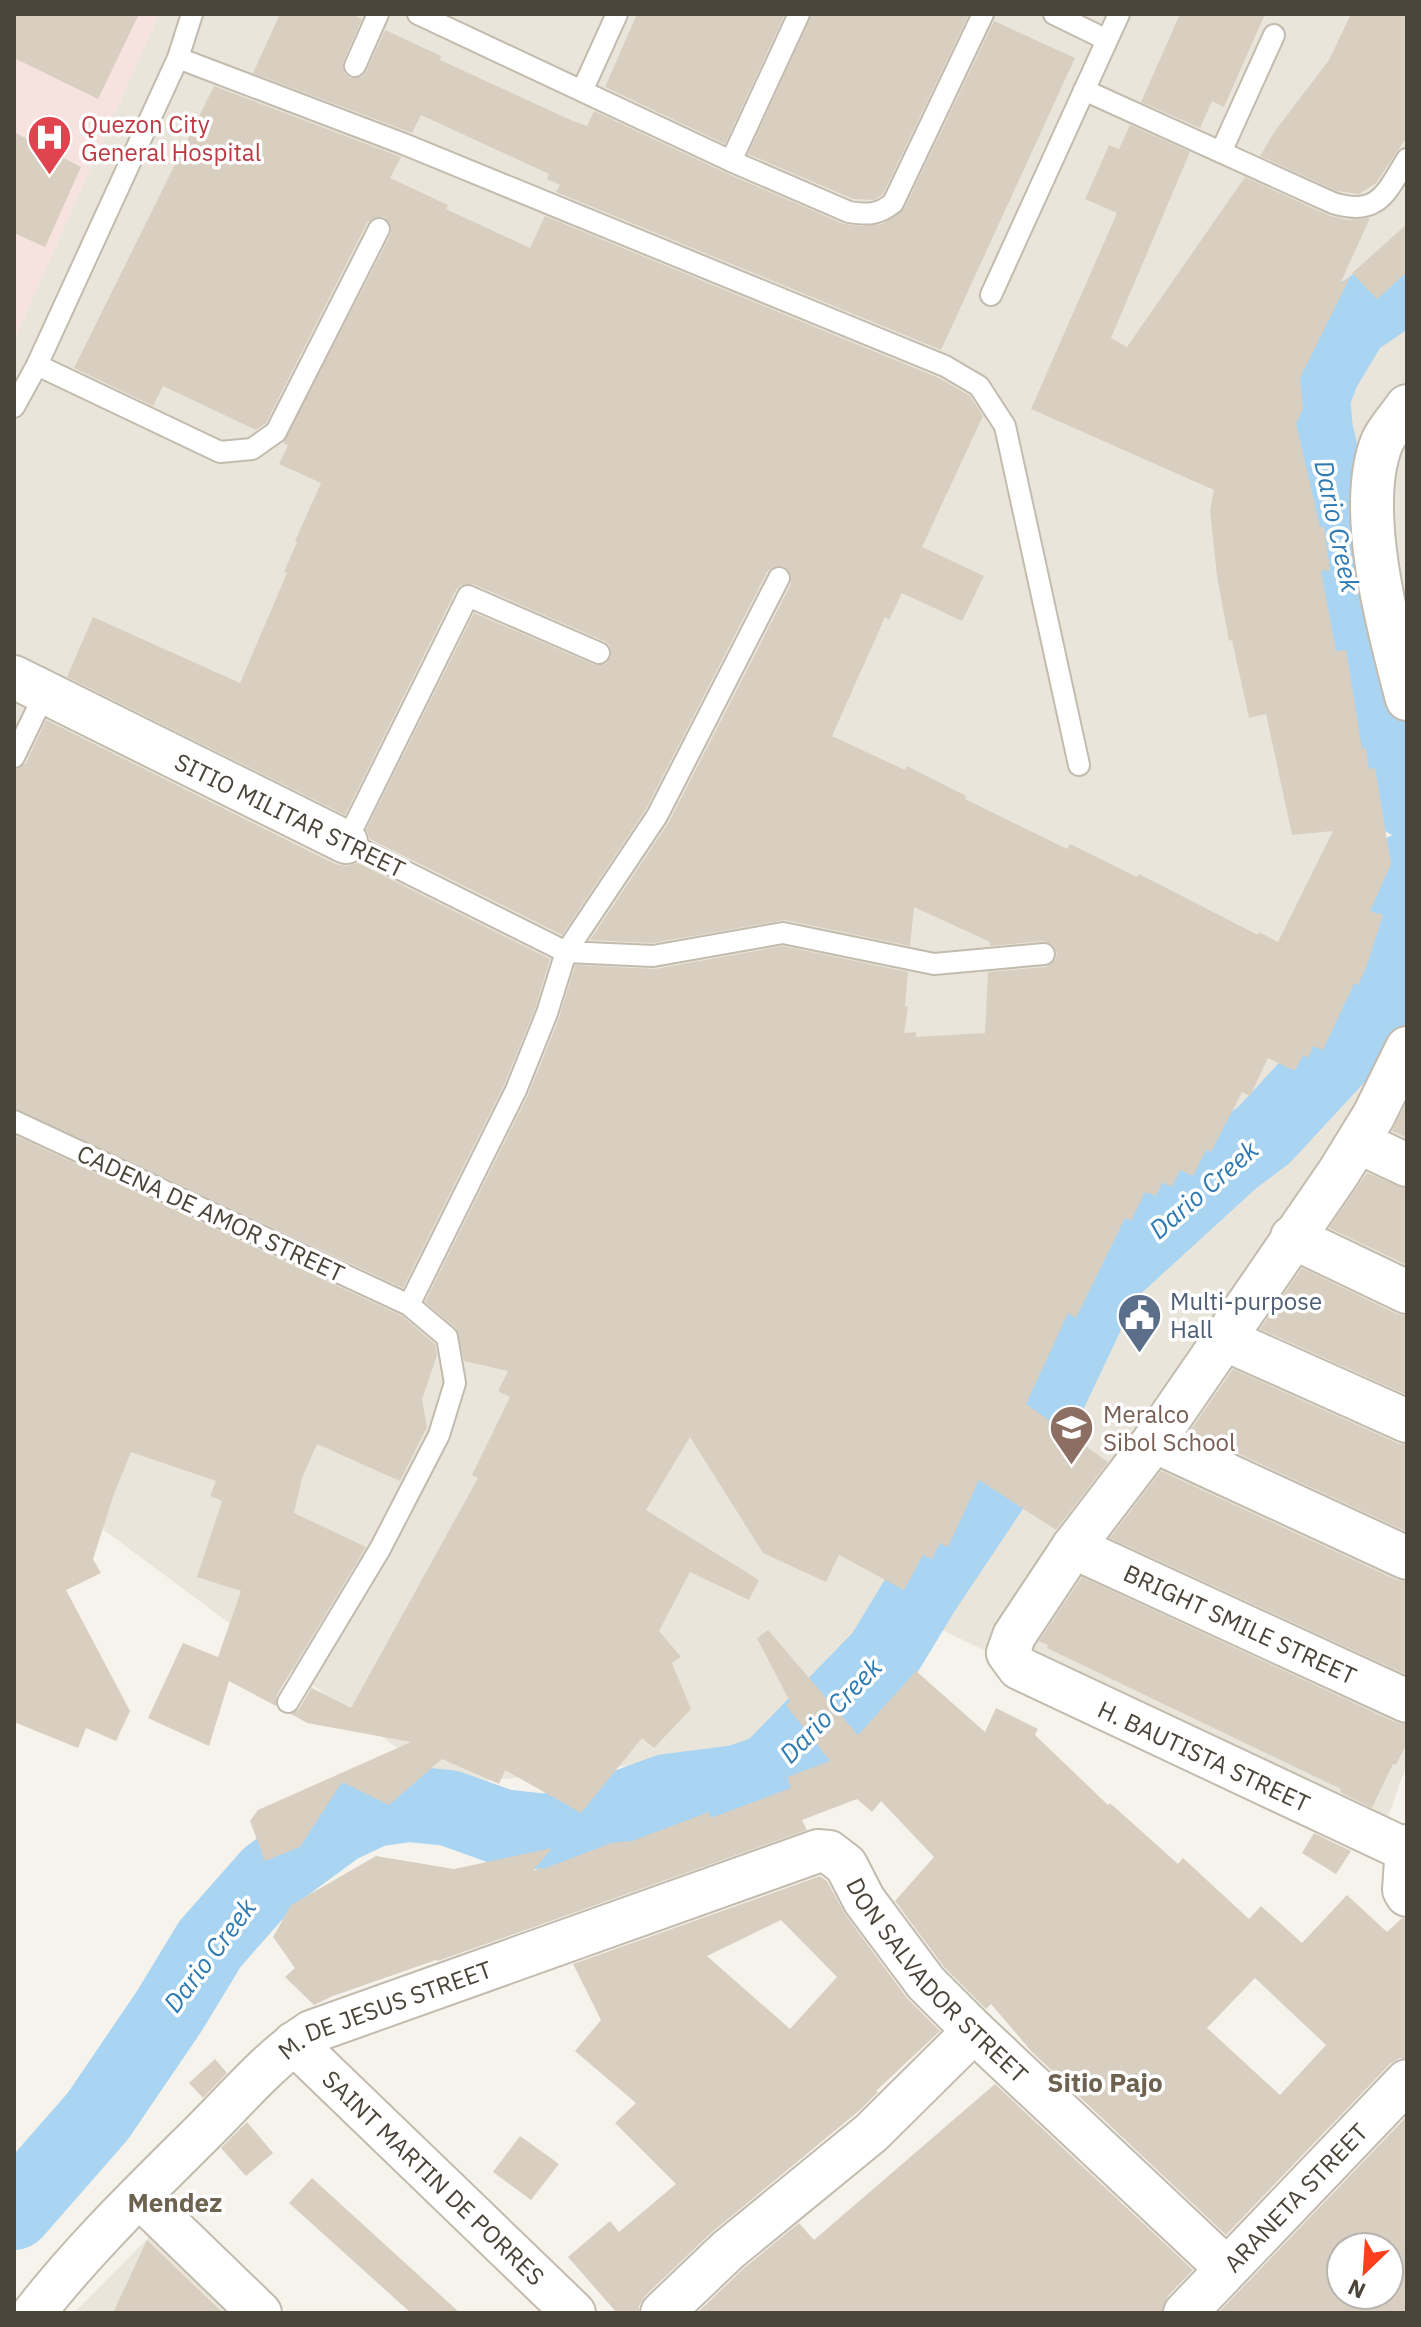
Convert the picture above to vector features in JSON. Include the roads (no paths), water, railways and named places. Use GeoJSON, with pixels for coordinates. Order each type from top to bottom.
{"type":"FeatureCollection","features":[{"type":"Feature","properties":{"kind":"street"},"geometry":{"type":"LineString","coordinates":[[1401,421],[1382,441],[1372,479],[1390,531],[1407,699]]}},
{"type":"Feature","properties":{"kind":"street","name":"SITIO MILITAR STREET"},"geometry":{"type":"LineString","coordinates":[[29,685],[346,842]]}},
{"type":"Feature","properties":{"kind":"street"},"geometry":{"type":"LineString","coordinates":[[1073,1547],[1154,1441],[1315,1207],[1358,1142],[1407,1048]]}},
{"type":"Feature","properties":{"kind":"street"},"geometry":{"type":"LineString","coordinates":[[1358,1142],[1407,1165]]}},
{"type":"Feature","properties":{"kind":"street"},"geometry":{"type":"LineString","coordinates":[[1292,1237],[1407,1292]]}},
{"type":"Feature","properties":{"kind":"street"},"geometry":{"type":"LineString","coordinates":[[1224,1339],[1407,1421]]}},
{"type":"Feature","properties":{"kind":"street"},"geometry":{"type":"LineString","coordinates":[[1154,1441],[1407,1558]]}},
{"type":"Feature","properties":{"kind":"street","name":"H. BAUTISTA STREET"},"geometry":{"type":"LineString","coordinates":[[1073,1547],[1014,1636],[1008,1653],[1019,1668],[1406,1848]]}},
{"type":"Feature","properties":{"kind":"street","name":"BRIGHT SMILE STREET"},"geometry":{"type":"LineString","coordinates":[[1073,1547],[1407,1701]]}},
{"type":"Feature","properties":{"kind":"street"},"geometry":{"type":"LineString","coordinates":[[1406,1848],[1404,1890],[1407,1895]]}},
{"type":"Feature","properties":{"kind":"street","name":"DON SALVADOR STREET"},"geometry":{"type":"LineString","coordinates":[[829,1852],[841,1858],[864,1900],[926,1983],[1226,2268]]}},
{"type":"Feature","properties":{"kind":"street","name":"M. DE JESUS STREET"},"geometry":{"type":"LineString","coordinates":[[34,2313],[61,2278],[139,2196],[294,2043],[311,2032],[808,1853],[829,1852]]}},
{"type":"Feature","properties":{"kind":"street"},"geometry":{"type":"LineString","coordinates":[[662,2313],[728,2250],[871,2133],[974,2031]]}},
{"type":"Feature","properties":{"kind":"street","name":"SAINT MARTIN DE PORRES"},"geometry":{"type":"LineString","coordinates":[[294,2043],[574,2313]]}},
{"type":"Feature","properties":{"kind":"street","name":"ARANETA STREET"},"geometry":{"type":"LineString","coordinates":[[1185,2313],[1407,2081]]}},
{"type":"Feature","properties":{"kind":"street"},"geometry":{"type":"LineString","coordinates":[[139,2196],[260,2313]]}},
{"type":"Feature","properties":{"kind":"lane"},"geometry":{"type":"LineString","coordinates":[[14,407],[37,365],[178,58],[192,14]]}},
{"type":"Feature","properties":{"kind":"lane"},"geometry":{"type":"LineString","coordinates":[[355,66],[378,14]]}},
{"type":"Feature","properties":{"kind":"lane"},"geometry":{"type":"LineString","coordinates":[[418,14],[731,161],[849,212],[869,215],[882,212],[893,203],[983,14]]}},
{"type":"Feature","properties":{"kind":"lane"},"geometry":{"type":"LineString","coordinates":[[582,91],[617,14]]}},
{"type":"Feature","properties":{"kind":"lane"},"geometry":{"type":"LineString","coordinates":[[731,161],[799,14]]}},
{"type":"Feature","properties":{"kind":"lane"},"geometry":{"type":"LineString","coordinates":[[1054,14],[1107,40]]}},
{"type":"Feature","properties":{"kind":"lane"},"geometry":{"type":"LineString","coordinates":[[991,295],[1119,14]]}},
{"type":"Feature","properties":{"kind":"lane"},"geometry":{"type":"LineString","coordinates":[[1221,152],[1274,35]]}},
{"type":"Feature","properties":{"kind":"lane"},"geometry":{"type":"LineString","coordinates":[[178,58],[404,144],[945,366],[976,383],[1005,426],[1079,765]]}},
{"type":"Feature","properties":{"kind":"lane"},"geometry":{"type":"LineString","coordinates":[[1084,90],[1333,203],[1353,209],[1372,205],[1389,188],[1407,159]]}},
{"type":"Feature","properties":{"kind":"lane"},"geometry":{"type":"LineString","coordinates":[[37,365],[220,452],[252,449],[276,432],[379,229]]}},
{"type":"Feature","properties":{"kind":"lane"},"geometry":{"type":"LineString","coordinates":[[409,1305],[516,1090],[547,1013],[566,952],[657,816],[779,578]]}},
{"type":"Feature","properties":{"kind":"lane"},"geometry":{"type":"LineString","coordinates":[[346,842],[468,596],[599,653]]}},
{"type":"Feature","properties":{"kind":"lane"},"geometry":{"type":"LineString","coordinates":[[14,757],[29,685]]}},
{"type":"Feature","properties":{"kind":"lane","name":"SITIO MILITAR STREET"},"geometry":{"type":"LineString","coordinates":[[346,842],[566,952]]}},
{"type":"Feature","properties":{"kind":"lane"},"geometry":{"type":"LineString","coordinates":[[566,952],[653,956],[783,933],[934,964],[1044,954]]}},
{"type":"Feature","properties":{"kind":"lane","name":"CADENA DE AMOR STREET"},"geometry":{"type":"LineString","coordinates":[[14,1121],[409,1305],[447,1337],[455,1383],[439,1435],[380,1549],[288,1702]]}},
{"type":"Feature","properties":{"kind":"waterway","name":"Dario Creek"},"geometry":{"type":"LineString","coordinates":[[1407,284],[1352,321],[1322,371],[1312,398],[1315,431],[1358,611],[1376,711],[1407,800]]}},
{"type":"Feature","properties":{"kind":"waterway","name":"Dario Creek"},"geometry":{"type":"LineString","coordinates":[[14,2212],[98,2116],[170,2010],[210,1944],[270,1876],[338,1826],[374,1809],[409,1804],[449,1808],[502,1827],[546,1832],[574,1826],[667,1792],[738,1783],[770,1772],[883,1656],[1010,1460],[1050,1391],[1105,1275],[1233,1158],[1264,1135],[1375,1015],[1402,942],[1407,870]]}},
{"type":"Feature","properties":{"kind":"place","name":"Quezon City General Hospital"},"geometry":{"type":"Point","coordinates":[50,177]}},
{"type":"Feature","properties":{"kind":"place","name":"Multi-purpose Hall"},"geometry":{"type":"Point","coordinates":[1139,1354]}},
{"type":"Feature","properties":{"kind":"place","name":"Meralco Sibol School"},"geometry":{"type":"Point","coordinates":[1072,1467]}},
{"type":"Feature","properties":{"kind":"district","name":"Sitio Pajo"},"geometry":{"type":"Point","coordinates":[1105,2082]}},
{"type":"Feature","properties":{"kind":"district","name":"Mendez"},"geometry":{"type":"Point","coordinates":[175,2202]}}]}
